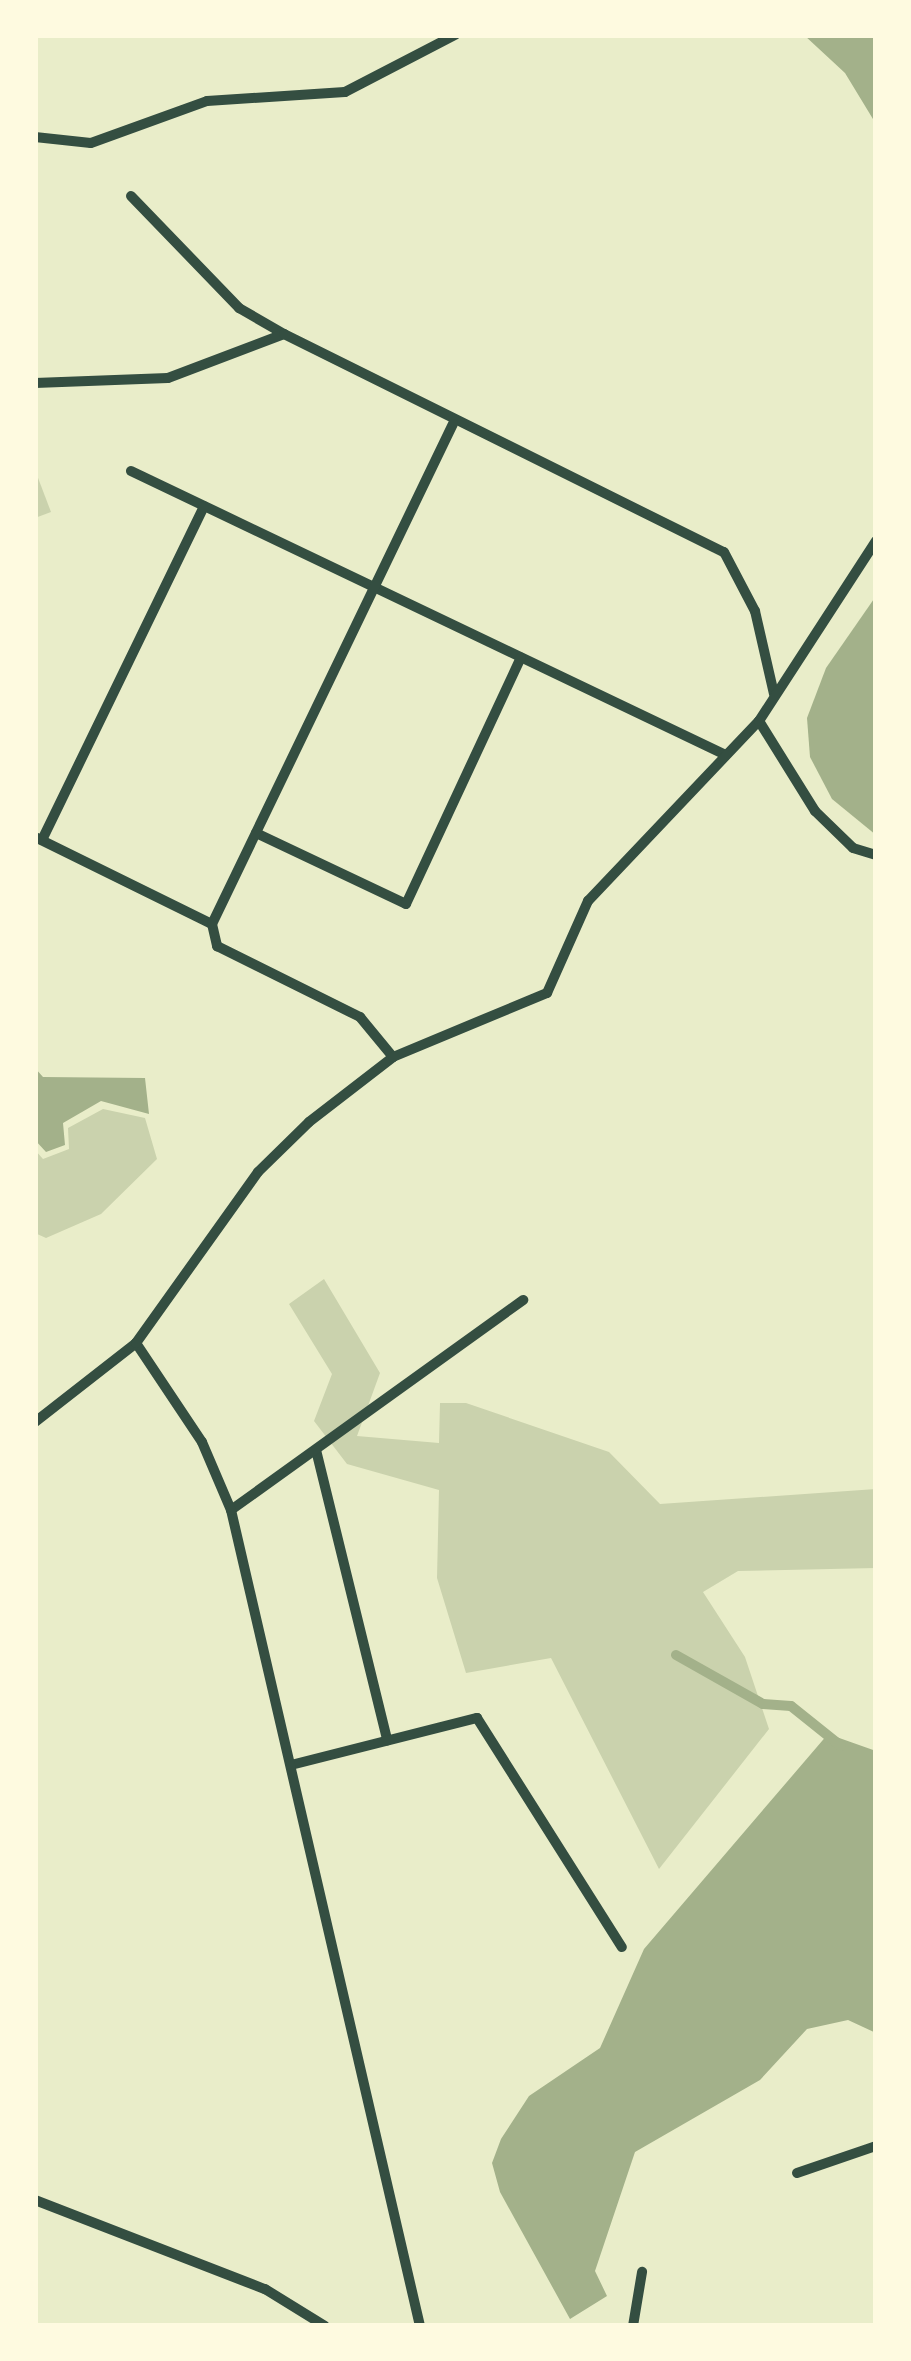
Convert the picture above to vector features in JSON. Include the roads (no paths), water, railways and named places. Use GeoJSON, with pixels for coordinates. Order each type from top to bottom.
{"type":"FeatureCollection","features":[{"type":"Feature","properties":{"kind":"street"},"geometry":{"type":"LineString","coordinates":[[35,137],[91,143],[207,101],[345,92],[455,35]]}},
{"type":"Feature","properties":{"kind":"street"},"geometry":{"type":"LineString","coordinates":[[131,196],[239,308],[453,424],[724,552],[755,611],[774,694]]}},
{"type":"Feature","properties":{"kind":"street"},"geometry":{"type":"LineString","coordinates":[[35,383],[168,378],[284,334]]}},
{"type":"Feature","properties":{"kind":"street"},"geometry":{"type":"LineString","coordinates":[[393,1057],[360,1016],[218,946],[212,924],[453,424]]}},
{"type":"Feature","properties":{"kind":"street"},"geometry":{"type":"LineString","coordinates":[[132,471],[726,755]]}},
{"type":"Feature","properties":{"kind":"street"},"geometry":{"type":"LineString","coordinates":[[204,506],[38,838],[212,924]]}},
{"type":"Feature","properties":{"kind":"street"},"geometry":{"type":"LineString","coordinates":[[35,1422],[136,1343],[258,1172],[393,1057],[546,993],[588,901],[759,722],[876,540]]}},
{"type":"Feature","properties":{"kind":"street"},"geometry":{"type":"LineString","coordinates":[[256,833],[406,904],[521,657]]}},
{"type":"Feature","properties":{"kind":"street"},"geometry":{"type":"LineString","coordinates":[[759,722],[816,811],[853,848],[876,855]]}},
{"type":"Feature","properties":{"kind":"street"},"geometry":{"type":"LineString","coordinates":[[232,1510],[523,1300]]}},
{"type":"Feature","properties":{"kind":"street"},"geometry":{"type":"LineString","coordinates":[[136,1343],[202,1442],[232,1510],[420,2326]]}},
{"type":"Feature","properties":{"kind":"street"},"geometry":{"type":"LineString","coordinates":[[316,1450],[387,1740]]}},
{"type":"Feature","properties":{"kind":"street"},"geometry":{"type":"LineString","coordinates":[[290,1765],[477,1718],[622,1947]]}},
{"type":"Feature","properties":{"kind":"street"},"geometry":{"type":"LineString","coordinates":[[797,2173],[876,2146]]}},
{"type":"Feature","properties":{"kind":"street"},"geometry":{"type":"LineString","coordinates":[[35,2200],[265,2290],[325,2326]]}},
{"type":"Feature","properties":{"kind":"street"},"geometry":{"type":"LineString","coordinates":[[633,2326],[642,2272]]}},
{"type":"Feature","properties":{"kind":"waterway"},"geometry":{"type":"LineString","coordinates":[[676,1655],[763,1704],[791,1706],[841,1746]]}}]}
